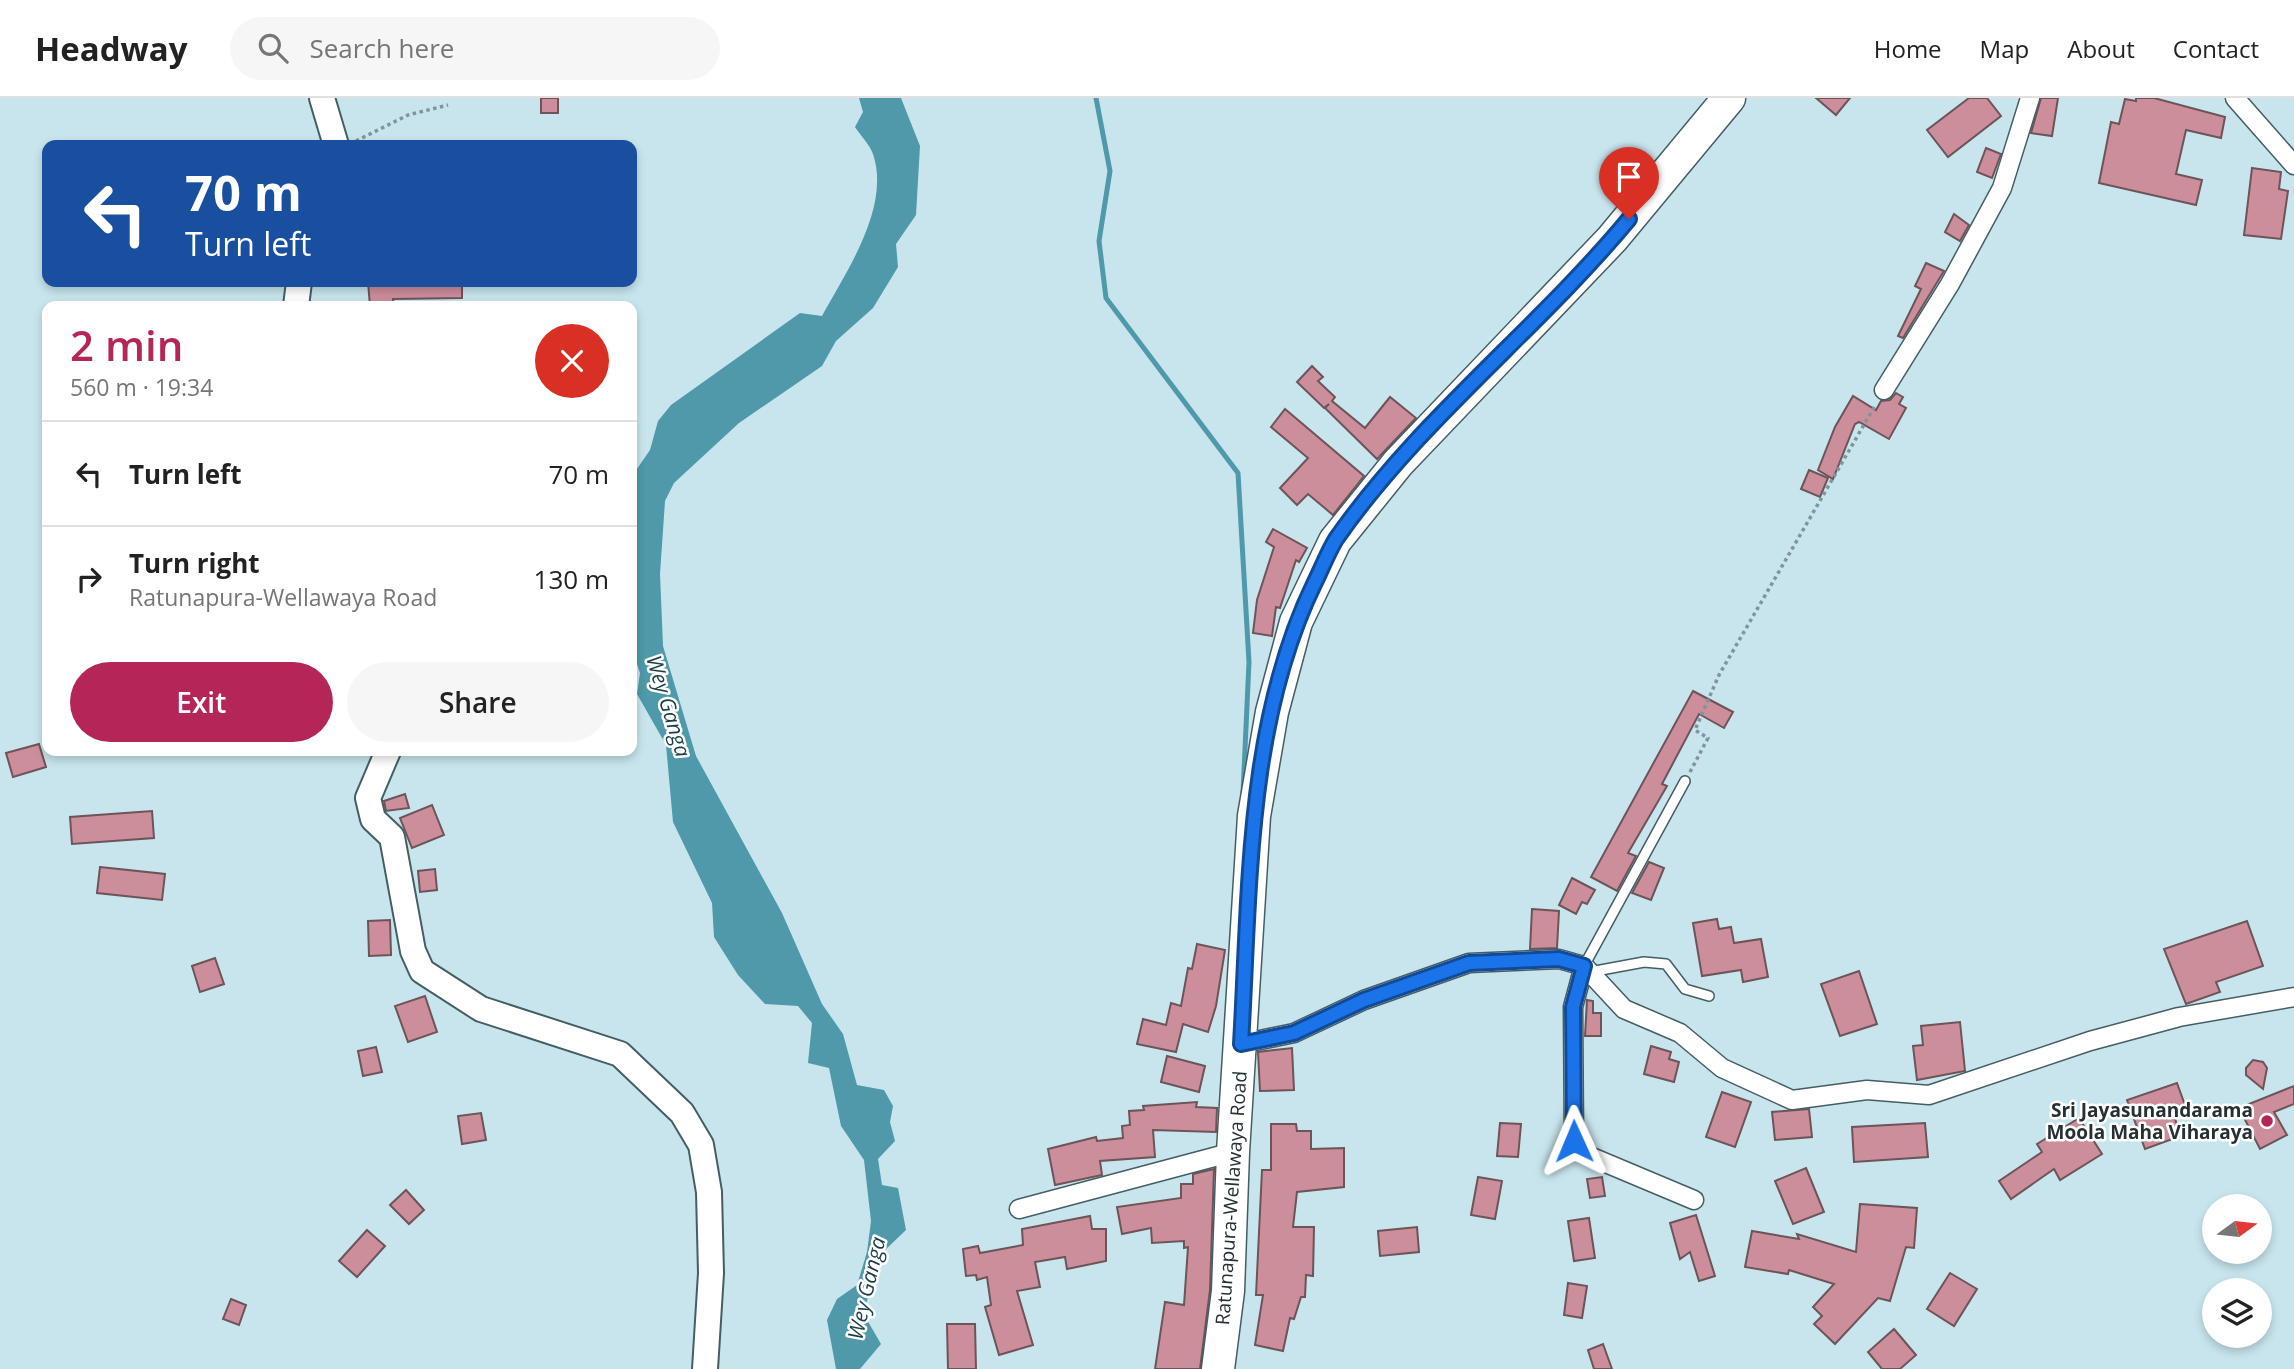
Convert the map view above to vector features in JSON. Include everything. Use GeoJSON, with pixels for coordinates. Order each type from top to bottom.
{"type":"FeatureCollection","features":[{"type":"Feature","properties":{"kind":"highway","name":"Ratunapura-Wellawaya Road"},"geometry":{"type":"LineString","coordinates":[[1218,1369],[1228,1292],[1233,1152],[1254,816],[1272,712],[1296,622],[1335,541],[1398,463],[1612,239],[1729,98]]}},
{"type":"Feature","properties":{"kind":"street"},"geometry":{"type":"LineString","coordinates":[[322,98],[342,140]]}},
{"type":"Feature","properties":{"kind":"street"},"geometry":{"type":"LineString","coordinates":[[1884,390],[1950,284],[2001,188],[2030,98]]}},
{"type":"Feature","properties":{"kind":"street"},"geometry":{"type":"LineString","coordinates":[[2235,98],[2294,164]]}},
{"type":"Feature","properties":{"kind":"street"},"geometry":{"type":"LineString","coordinates":[[386,756],[368,797],[373,819],[391,837],[413,951],[422,971],[481,1009],[620,1054],[682,1113],[701,1145],[709,1192],[711,1273],[705,1369]]}},
{"type":"Feature","properties":{"kind":"street"},"geometry":{"type":"LineString","coordinates":[[1241,1044],[1294,1033],[1364,1000],[1469,963],[1559,959],[1587,969],[1624,1009],[1680,1033],[1722,1068],[1792,1100],[1867,1090],[1928,1095],[2090,1041],[2179,1017],[2294,997]]}},
{"type":"Feature","properties":{"kind":"street"},"geometry":{"type":"LineString","coordinates":[[1587,969],[1573,1007],[1574,1141],[1582,1153],[1694,1200]]}},
{"type":"Feature","properties":{"kind":"street"},"geometry":{"type":"LineString","coordinates":[[1019,1209],[1233,1152]]}},
{"type":"Feature","properties":{"kind":"lane"},"geometry":{"type":"LineString","coordinates":[[1587,969],[1685,781]]}},
{"type":"Feature","properties":{"kind":"lane"},"geometry":{"type":"LineString","coordinates":[[1587,969],[1644,962],[1666,964],[1685,989],[1709,996]]}},
{"type":"Feature","properties":{"kind":"path"},"geometry":{"type":"LineString","coordinates":[[353,140],[408,115],[448,105]]}},
{"type":"Feature","properties":{"kind":"path"},"geometry":{"type":"LineString","coordinates":[[1685,781],[1708,738],[1695,730],[1719,675],[1884,390]]}},
{"type":"Feature","properties":{"kind":"water","name":"Wey Ganga"},"geometry":{"type":"Polygon","coordinates":[[[859,98],[901,98],[920,146],[916,215],[896,244],[898,267],[873,308],[836,341],[822,366],[739,423],[674,483],[665,501],[660,574],[663,646],[696,756],[782,913],[822,1004],[843,1034],[857,1085],[884,1090],[893,1106],[890,1122],[895,1141],[878,1159],[882,1185],[898,1188],[906,1230],[883,1252],[863,1313],[881,1344],[860,1369],[836,1369],[827,1320],[837,1299],[857,1285],[867,1252],[871,1221],[864,1160],[841,1126],[829,1068],[808,1063],[812,1023],[798,1006],[765,1004],[738,975],[714,937],[712,903],[673,822],[666,745],[637,694],[640,673],[637,664],[637,469],[650,450],[658,421],[671,405],[800,313],[822,316],[863,238],[876,195],[877,174],[873,154],[855,127],[863,112],[859,98]]]}},
{"type":"Feature","properties":{"kind":"building"},"geometry":{"type":"Polygon","coordinates":[[[541,98],[558,98],[558,113],[541,113],[541,98]]]}},
{"type":"Feature","properties":{"kind":"building"},"geometry":{"type":"Polygon","coordinates":[[[1816,98],[1850,98],[1836,115],[1816,98]]]}},
{"type":"Feature","properties":{"kind":"building"},"geometry":{"type":"Polygon","coordinates":[[[1969,98],[1987,98],[2001,116],[1948,157],[1927,130],[1969,98]]]}},
{"type":"Feature","properties":{"kind":"building"},"geometry":{"type":"Polygon","coordinates":[[[2041,98],[2058,98],[2052,136],[2031,133],[2041,98]]]}},
{"type":"Feature","properties":{"kind":"building"},"geometry":{"type":"Polygon","coordinates":[[[2136,98],[2154,98],[2225,117],[2221,138],[2186,130],[2176,174],[2202,180],[2196,205],[2099,183],[2111,122],[2119,124],[2125,99],[2136,101],[2136,98]]]}},
{"type":"Feature","properties":{"kind":"building"},"geometry":{"type":"Polygon","coordinates":[[[1986,148],[2001,154],[1992,178],[1977,172],[1986,148]]]}},
{"type":"Feature","properties":{"kind":"building"},"geometry":{"type":"Polygon","coordinates":[[[2252,168],[2281,172],[2279,189],[2288,191],[2281,239],[2244,235],[2252,168]]]}},
{"type":"Feature","properties":{"kind":"building"},"geometry":{"type":"Polygon","coordinates":[[[1954,214],[1969,225],[1960,241],[1945,232],[1954,214]]]}},
{"type":"Feature","properties":{"kind":"building"},"geometry":{"type":"Polygon","coordinates":[[[1926,263],[1944,271],[1903,338],[1898,336],[1921,289],[1915,286],[1926,263]]]}},
{"type":"Feature","properties":{"kind":"building"},"geometry":{"type":"Polygon","coordinates":[[[368,287],[462,287],[462,298],[370,301],[368,287]]]}},
{"type":"Feature","properties":{"kind":"building"},"geometry":{"type":"Polygon","coordinates":[[[1312,366],[1323,377],[1318,381],[1335,397],[1332,401],[1365,428],[1390,397],[1416,418],[1377,459],[1325,408],[1329,404],[1324,408],[1297,382],[1312,366]]]}},
{"type":"Feature","properties":{"kind":"building"},"geometry":{"type":"Polygon","coordinates":[[[1896,393],[1903,397],[1899,404],[1906,408],[1889,439],[1859,422],[1855,424],[1833,479],[1818,470],[1835,427],[1853,396],[1876,410],[1881,401],[1890,400],[1896,393]]]}},
{"type":"Feature","properties":{"kind":"building"},"geometry":{"type":"Polygon","coordinates":[[[1285,409],[1364,476],[1333,515],[1308,494],[1297,505],[1280,488],[1308,458],[1271,427],[1285,409]]]}},
{"type":"Feature","properties":{"kind":"building"},"geometry":{"type":"Polygon","coordinates":[[[1809,470],[1828,478],[1820,497],[1801,489],[1809,470]]]}},
{"type":"Feature","properties":{"kind":"building"},"geometry":{"type":"Polygon","coordinates":[[[1273,529],[1307,548],[1299,562],[1296,560],[1280,608],[1276,607],[1272,636],[1253,633],[1257,600],[1274,547],[1266,542],[1273,529]]]}},
{"type":"Feature","properties":{"kind":"building"},"geometry":{"type":"Polygon","coordinates":[[[1693,691],[1733,712],[1724,728],[1699,714],[1662,784],[1667,786],[1628,853],[1636,856],[1617,891],[1591,877],[1693,691]]]}},
{"type":"Feature","properties":{"kind":"building"},"geometry":{"type":"Polygon","coordinates":[[[39,744],[46,767],[13,777],[6,753],[39,744]]]}},
{"type":"Feature","properties":{"kind":"building"},"geometry":{"type":"Polygon","coordinates":[[[405,794],[409,808],[386,811],[384,801],[405,794]]]}},
{"type":"Feature","properties":{"kind":"building"},"geometry":{"type":"Polygon","coordinates":[[[432,805],[444,835],[412,848],[400,818],[432,805]]]}},
{"type":"Feature","properties":{"kind":"building"},"geometry":{"type":"Polygon","coordinates":[[[152,811],[154,838],[72,844],[70,817],[152,811]]]}},
{"type":"Feature","properties":{"kind":"building"},"geometry":{"type":"Polygon","coordinates":[[[1649,862],[1664,868],[1651,900],[1632,893],[1649,862]]]}},
{"type":"Feature","properties":{"kind":"building"},"geometry":{"type":"Polygon","coordinates":[[[100,867],[165,874],[162,900],[97,893],[100,867]]]}},
{"type":"Feature","properties":{"kind":"building"},"geometry":{"type":"Polygon","coordinates":[[[435,869],[437,890],[420,892],[418,871],[435,869]]]}},
{"type":"Feature","properties":{"kind":"building"},"geometry":{"type":"Polygon","coordinates":[[[1572,878],[1595,890],[1587,904],[1582,902],[1576,914],[1559,905],[1572,878]]]}},
{"type":"Feature","properties":{"kind":"building"},"geometry":{"type":"Polygon","coordinates":[[[1532,909],[1559,911],[1557,948],[1530,949],[1532,909]]]}},
{"type":"Feature","properties":{"kind":"building"},"geometry":{"type":"Polygon","coordinates":[[[1717,919],[1719,929],[1731,927],[1734,943],[1761,939],[1768,977],[1743,982],[1741,970],[1702,976],[1693,923],[1717,919]]]}},
{"type":"Feature","properties":{"kind":"building"},"geometry":{"type":"Polygon","coordinates":[[[390,920],[391,955],[369,956],[368,921],[390,920]]]}},
{"type":"Feature","properties":{"kind":"building"},"geometry":{"type":"Polygon","coordinates":[[[2247,921],[2263,966],[2216,982],[2220,992],[2186,1004],[2164,949],[2247,921]]]}},
{"type":"Feature","properties":{"kind":"building"},"geometry":{"type":"Polygon","coordinates":[[[1197,944],[1225,950],[1216,1006],[1208,1032],[1183,1024],[1176,1052],[1137,1044],[1143,1019],[1166,1025],[1171,1003],[1181,1006],[1188,968],[1192,969],[1197,944]]]}},
{"type":"Feature","properties":{"kind":"building"},"geometry":{"type":"Polygon","coordinates":[[[215,958],[224,984],[200,992],[192,966],[215,958]]]}},
{"type":"Feature","properties":{"kind":"building"},"geometry":{"type":"Polygon","coordinates":[[[1859,971],[1877,1024],[1840,1036],[1821,984],[1859,971]]]}},
{"type":"Feature","properties":{"kind":"building"},"geometry":{"type":"Polygon","coordinates":[[[425,996],[437,1032],[408,1042],[395,1006],[425,996]]]}},
{"type":"Feature","properties":{"kind":"building"},"geometry":{"type":"Polygon","coordinates":[[[1587,1000],[1593,1001],[1593,1013],[1601,1013],[1601,1036],[1585,1036],[1587,1000]]]}},
{"type":"Feature","properties":{"kind":"building"},"geometry":{"type":"Polygon","coordinates":[[[1960,1022],[1965,1071],[1917,1080],[1913,1046],[1923,1045],[1921,1026],[1960,1022]]]}},
{"type":"Feature","properties":{"kind":"building"},"geometry":{"type":"Polygon","coordinates":[[[1651,1046],[1671,1052],[1669,1059],[1679,1062],[1674,1082],[1644,1074],[1651,1046]]]}},
{"type":"Feature","properties":{"kind":"building"},"geometry":{"type":"Polygon","coordinates":[[[376,1047],[382,1072],[363,1076],[358,1051],[376,1047]]]}},
{"type":"Feature","properties":{"kind":"building"},"geometry":{"type":"Polygon","coordinates":[[[1292,1048],[1294,1090],[1260,1091],[1258,1052],[1292,1048]]]}},
{"type":"Feature","properties":{"kind":"building"},"geometry":{"type":"Polygon","coordinates":[[[1167,1056],[1205,1066],[1199,1092],[1161,1082],[1167,1056]]]}},
{"type":"Feature","properties":{"kind":"building"},"geometry":{"type":"Polygon","coordinates":[[[2253,1060],[2263,1062],[2267,1068],[2263,1089],[2246,1075],[2246,1068],[2253,1060]]]}},
{"type":"Feature","properties":{"kind":"building"},"geometry":{"type":"Polygon","coordinates":[[[2177,1083],[2186,1108],[2173,1113],[2181,1136],[2145,1149],[2127,1100],[2177,1083]]]}},
{"type":"Feature","properties":{"kind":"building"},"geometry":{"type":"Polygon","coordinates":[[[2294,1086],[2294,1104],[2274,1112],[2287,1135],[2260,1149],[2239,1108],[2294,1086]]]}},
{"type":"Feature","properties":{"kind":"building"},"geometry":{"type":"Polygon","coordinates":[[[1722,1092],[1751,1102],[1735,1147],[1706,1137],[1722,1092]]]}},
{"type":"Feature","properties":{"kind":"building"},"geometry":{"type":"Polygon","coordinates":[[[1197,1102],[1196,1107],[1217,1108],[1216,1132],[1153,1130],[1155,1157],[1100,1161],[1102,1175],[1055,1185],[1048,1149],[1096,1137],[1097,1141],[1123,1138],[1122,1126],[1130,1125],[1129,1111],[1144,1110],[1143,1106],[1197,1102]]]}},
{"type":"Feature","properties":{"kind":"building"},"geometry":{"type":"Polygon","coordinates":[[[1809,1109],[1812,1137],[1775,1140],[1772,1112],[1809,1109]]]}},
{"type":"Feature","properties":{"kind":"building"},"geometry":{"type":"Polygon","coordinates":[[[481,1113],[486,1140],[462,1144],[458,1116],[481,1113]]]}},
{"type":"Feature","properties":{"kind":"building"},"geometry":{"type":"Polygon","coordinates":[[[2079,1118],[2102,1154],[2060,1180],[2054,1169],[2011,1199],[1999,1181],[2042,1152],[2037,1144],[2079,1118]]]}},
{"type":"Feature","properties":{"kind":"building"},"geometry":{"type":"Polygon","coordinates":[[[1500,1123],[1521,1124],[1518,1157],[1497,1156],[1500,1123]]]}},
{"type":"Feature","properties":{"kind":"building"},"geometry":{"type":"Polygon","coordinates":[[[1925,1123],[1928,1157],[1854,1162],[1852,1127],[1925,1123]]]}},
{"type":"Feature","properties":{"kind":"building"},"geometry":{"type":"Polygon","coordinates":[[[1271,1124],[1296,1124],[1297,1131],[1311,1131],[1311,1149],[1344,1148],[1344,1187],[1297,1192],[1293,1227],[1314,1227],[1313,1276],[1306,1275],[1305,1297],[1301,1297],[1294,1319],[1290,1318],[1283,1351],[1255,1345],[1263,1295],[1256,1295],[1262,1170],[1271,1170],[1271,1124]]]}},
{"type":"Feature","properties":{"kind":"building"},"geometry":{"type":"Polygon","coordinates":[[[1806,1168],[1824,1212],[1793,1224],[1775,1181],[1806,1168]]]}},
{"type":"Feature","properties":{"kind":"building"},"geometry":{"type":"Polygon","coordinates":[[[1214,1169],[1210,1290],[1200,1369],[1155,1369],[1165,1302],[1184,1305],[1188,1247],[1184,1248],[1184,1241],[1152,1243],[1151,1228],[1122,1234],[1117,1207],[1181,1198],[1181,1184],[1193,1184],[1193,1174],[1214,1169]]]}},
{"type":"Feature","properties":{"kind":"building"},"geometry":{"type":"Polygon","coordinates":[[[1478,1177],[1502,1181],[1495,1219],[1471,1215],[1478,1177]]]}},
{"type":"Feature","properties":{"kind":"building"},"geometry":{"type":"Polygon","coordinates":[[[1602,1177],[1605,1196],[1590,1198],[1587,1179],[1602,1177]]]}},
{"type":"Feature","properties":{"kind":"building"},"geometry":{"type":"Polygon","coordinates":[[[406,1190],[424,1210],[409,1224],[390,1205],[406,1190]]]}},
{"type":"Feature","properties":{"kind":"building"},"geometry":{"type":"Polygon","coordinates":[[[1860,1204],[1917,1208],[1914,1248],[1906,1247],[1890,1301],[1878,1298],[1835,1344],[1814,1324],[1822,1316],[1813,1307],[1834,1284],[1789,1270],[1788,1274],[1745,1267],[1752,1231],[1799,1239],[1797,1234],[1856,1252],[1860,1204]]]}},
{"type":"Feature","properties":{"kind":"building"},"geometry":{"type":"Polygon","coordinates":[[[1696,1215],[1715,1276],[1699,1281],[1690,1252],[1680,1259],[1670,1223],[1696,1215]]]}},
{"type":"Feature","properties":{"kind":"building"},"geometry":{"type":"Polygon","coordinates":[[[1090,1216],[1092,1229],[1106,1229],[1106,1261],[1067,1269],[1065,1257],[1035,1262],[1040,1287],[1017,1291],[1033,1345],[999,1355],[985,1307],[991,1305],[987,1277],[977,1280],[976,1275],[966,1276],[963,1249],[978,1246],[980,1253],[1023,1245],[1022,1229],[1090,1216]]]}},
{"type":"Feature","properties":{"kind":"building"},"geometry":{"type":"Polygon","coordinates":[[[1589,1218],[1595,1258],[1574,1261],[1568,1221],[1589,1218]]]}},
{"type":"Feature","properties":{"kind":"building"},"geometry":{"type":"Polygon","coordinates":[[[1417,1227],[1419,1252],[1380,1256],[1378,1231],[1417,1227]]]}},
{"type":"Feature","properties":{"kind":"building"},"geometry":{"type":"Polygon","coordinates":[[[367,1230],[385,1246],[357,1277],[339,1261],[367,1230]]]}},
{"type":"Feature","properties":{"kind":"building"},"geometry":{"type":"Polygon","coordinates":[[[1950,1273],[1977,1289],[1954,1326],[1927,1309],[1950,1273]]]}},
{"type":"Feature","properties":{"kind":"building"},"geometry":{"type":"Polygon","coordinates":[[[1568,1283],[1587,1286],[1582,1318],[1564,1315],[1568,1283]]]}},
{"type":"Feature","properties":{"kind":"building"},"geometry":{"type":"Polygon","coordinates":[[[231,1299],[246,1305],[239,1325],[223,1319],[231,1299]]]}},
{"type":"Feature","properties":{"kind":"building"},"geometry":{"type":"Polygon","coordinates":[[[947,1324],[975,1324],[976,1369],[948,1369],[947,1324]]]}},
{"type":"Feature","properties":{"kind":"building"},"geometry":{"type":"Polygon","coordinates":[[[1894,1329],[1916,1355],[1900,1369],[1882,1369],[1868,1352],[1894,1329]]]}},
{"type":"Feature","properties":{"kind":"building"},"geometry":{"type":"Polygon","coordinates":[[[1603,1344],[1612,1369],[1594,1369],[1588,1350],[1603,1344]]]}},
{"type":"Feature","properties":{"kind":"waterway"},"geometry":{"type":"LineString","coordinates":[[1096,98],[1110,171],[1099,241],[1106,298],[1238,473],[1249,662],[1243,793]]}},
{"type":"Feature","properties":{"kind":"place","name":"Sri Jayasunandarama Moola Maha Viharaya"},"geometry":{"type":"Point","coordinates":[2267,1121]}},
{"type":"Feature","properties":{"kind":"route"},"geometry":{"type":"LineString","coordinates":[[1574,1141],[1573,1007],[1584,966],[1559,959],[1469,963],[1364,1000],[1294,1033],[1241,1044],[1254,816],[1272,712],[1296,622],[1335,541],[1398,463],[1629,219]]}}]}
